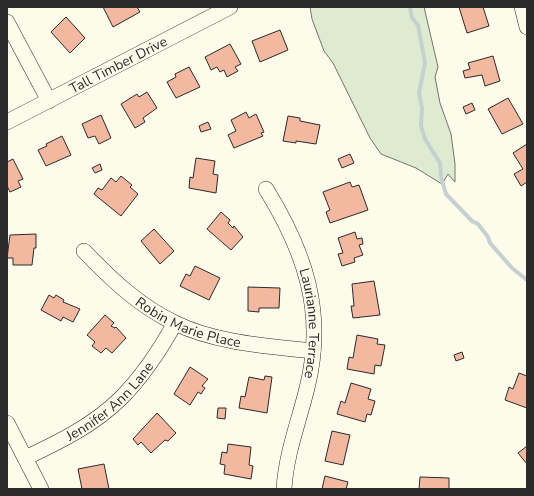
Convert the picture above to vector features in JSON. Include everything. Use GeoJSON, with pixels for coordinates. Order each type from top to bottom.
{"type":"FeatureCollection","features":[{"type":"Feature","properties":{"kind":"street","name":"Tall Timber Drive"},"geometry":{"type":"LineString","coordinates":[[7,122],[230,7]]}},
{"type":"Feature","properties":{"kind":"street"},"geometry":{"type":"LineString","coordinates":[[522,7],[527,27]]}},
{"type":"Feature","properties":{"kind":"street"},"geometry":{"type":"LineString","coordinates":[[7,22],[49,101]]}},
{"type":"Feature","properties":{"kind":"street","name":"Laurianne Terrace"},"geometry":{"type":"LineString","coordinates":[[266,189],[285,219],[294,238],[307,275],[313,325],[313,351],[307,387],[289,455],[284,489]]}},
{"type":"Feature","properties":{"kind":"street","name":"Robin Marie Place"},"geometry":{"type":"LineString","coordinates":[[84,251],[117,284],[136,299],[175,323],[194,331],[229,339],[270,347],[313,351]]}},
{"type":"Feature","properties":{"kind":"street","name":"Jennifer Ann Lane"},"geometry":{"type":"LineString","coordinates":[[25,458],[54,445],[81,429],[121,398],[138,380],[160,350],[175,323]]}},
{"type":"Feature","properties":{"kind":"street"},"geometry":{"type":"LineString","coordinates":[[7,422],[41,489]]}},
{"type":"Feature","properties":{"kind":"green space"},"geometry":{"type":"Polygon","coordinates":[[[310,7],[424,7],[438,67],[435,77],[440,103],[451,134],[455,164],[455,182],[448,174],[442,184],[416,168],[381,154],[370,138],[333,63],[324,51],[312,19],[310,7]]]}},
{"type":"Feature","properties":{"kind":"building"},"geometry":{"type":"Polygon","coordinates":[[[103,7],[137,7],[140,12],[113,27],[103,7]]]}},
{"type":"Feature","properties":{"kind":"building"},"geometry":{"type":"Polygon","coordinates":[[[459,7],[483,7],[489,26],[467,33],[459,7]]]}},
{"type":"Feature","properties":{"kind":"building"},"geometry":{"type":"Polygon","coordinates":[[[66,17],[85,38],[70,53],[51,32],[66,17]]]}},
{"type":"Feature","properties":{"kind":"building"},"geometry":{"type":"Polygon","coordinates":[[[280,30],[288,50],[260,62],[252,41],[280,30]]]}},
{"type":"Feature","properties":{"kind":"building"},"geometry":{"type":"Polygon","coordinates":[[[230,44],[241,64],[235,67],[238,71],[227,77],[224,70],[220,72],[217,67],[211,70],[205,57],[230,44]]]}},
{"type":"Feature","properties":{"kind":"building"},"geometry":{"type":"Polygon","coordinates":[[[493,56],[500,81],[485,86],[482,75],[465,78],[463,71],[470,69],[468,63],[493,56]]]}},
{"type":"Feature","properties":{"kind":"building"},"geometry":{"type":"Polygon","coordinates":[[[189,67],[200,87],[176,98],[167,82],[176,77],[175,74],[189,67]]]}},
{"type":"Feature","properties":{"kind":"building"},"geometry":{"type":"Polygon","coordinates":[[[147,92],[157,108],[143,118],[145,122],[135,128],[121,104],[137,94],[139,97],[147,92]]]}},
{"type":"Feature","properties":{"kind":"building"},"geometry":{"type":"Polygon","coordinates":[[[508,98],[523,124],[502,134],[488,109],[508,98]]]}},
{"type":"Feature","properties":{"kind":"building"},"geometry":{"type":"Polygon","coordinates":[[[472,103],[475,110],[466,114],[463,107],[472,103]]]}},
{"type":"Feature","properties":{"kind":"building"},"geometry":{"type":"Polygon","coordinates":[[[246,112],[249,118],[256,114],[264,132],[261,133],[263,136],[234,148],[228,135],[236,131],[231,120],[246,112]]]}},
{"type":"Feature","properties":{"kind":"building"},"geometry":{"type":"Polygon","coordinates":[[[101,115],[111,138],[99,144],[95,136],[88,138],[82,124],[101,115]]]}},
{"type":"Feature","properties":{"kind":"building"},"geometry":{"type":"Polygon","coordinates":[[[288,116],[300,118],[300,121],[320,125],[316,144],[283,141],[288,116]]]}},
{"type":"Feature","properties":{"kind":"building"},"geometry":{"type":"Polygon","coordinates":[[[208,122],[211,129],[201,132],[199,126],[208,122]]]}},
{"type":"Feature","properties":{"kind":"building"},"geometry":{"type":"Polygon","coordinates":[[[62,136],[71,155],[46,166],[38,150],[62,136]]]}},
{"type":"Feature","properties":{"kind":"building"},"geometry":{"type":"Polygon","coordinates":[[[527,144],[527,182],[521,186],[514,174],[523,169],[513,153],[527,144]]]}},
{"type":"Feature","properties":{"kind":"building"},"geometry":{"type":"Polygon","coordinates":[[[350,154],[354,163],[342,168],[338,159],[350,154]]]}},
{"type":"Feature","properties":{"kind":"building"},"geometry":{"type":"Polygon","coordinates":[[[196,158],[215,161],[213,174],[218,175],[216,193],[189,188],[190,177],[193,178],[196,158]]]}},
{"type":"Feature","properties":{"kind":"building"},"geometry":{"type":"Polygon","coordinates":[[[13,159],[23,179],[18,181],[21,187],[10,192],[7,186],[7,162],[13,159]]]}},
{"type":"Feature","properties":{"kind":"building"},"geometry":{"type":"Polygon","coordinates":[[[100,164],[102,170],[95,173],[92,168],[100,164]]]}},
{"type":"Feature","properties":{"kind":"building"},"geometry":{"type":"Polygon","coordinates":[[[121,176],[132,185],[130,187],[138,194],[121,216],[94,194],[98,188],[102,190],[111,178],[116,182],[121,176]]]}},
{"type":"Feature","properties":{"kind":"building"},"geometry":{"type":"Polygon","coordinates":[[[350,182],[352,187],[359,185],[368,210],[330,223],[326,212],[330,210],[323,192],[350,182]]]}},
{"type":"Feature","properties":{"kind":"building"},"geometry":{"type":"Polygon","coordinates":[[[221,212],[230,220],[228,223],[233,228],[234,226],[243,237],[231,250],[207,229],[221,212]]]}},
{"type":"Feature","properties":{"kind":"building"},"geometry":{"type":"Polygon","coordinates":[[[154,229],[174,251],[160,264],[141,241],[154,229]]]}},
{"type":"Feature","properties":{"kind":"building"},"geometry":{"type":"Polygon","coordinates":[[[355,232],[357,239],[362,238],[363,244],[359,245],[363,255],[354,258],[355,262],[342,266],[338,254],[343,253],[338,238],[355,232]]]}},
{"type":"Feature","properties":{"kind":"building"},"geometry":{"type":"Polygon","coordinates":[[[36,234],[36,248],[34,248],[32,265],[13,265],[13,258],[7,258],[10,235],[36,234]]]}},
{"type":"Feature","properties":{"kind":"building"},"geometry":{"type":"Polygon","coordinates":[[[195,266],[220,278],[209,300],[180,286],[186,274],[190,276],[195,266]]]}},
{"type":"Feature","properties":{"kind":"building"},"geometry":{"type":"Polygon","coordinates":[[[374,281],[380,315],[353,318],[351,306],[354,306],[352,284],[374,281]]]}},
{"type":"Feature","properties":{"kind":"building"},"geometry":{"type":"Polygon","coordinates":[[[248,287],[280,288],[279,308],[259,308],[259,312],[248,311],[248,287]]]}},
{"type":"Feature","properties":{"kind":"building"},"geometry":{"type":"Polygon","coordinates":[[[49,295],[54,298],[56,295],[64,300],[63,302],[80,309],[73,322],[63,317],[61,321],[41,310],[49,295]]]}},
{"type":"Feature","properties":{"kind":"building"},"geometry":{"type":"Polygon","coordinates":[[[105,315],[114,323],[111,326],[116,327],[126,338],[112,353],[106,348],[101,353],[92,346],[95,342],[87,335],[105,315]]]}},
{"type":"Feature","properties":{"kind":"building"},"geometry":{"type":"Polygon","coordinates":[[[357,335],[378,339],[377,344],[385,345],[381,366],[375,365],[374,374],[347,369],[349,357],[353,358],[357,335]]]}},
{"type":"Feature","properties":{"kind":"building"},"geometry":{"type":"Polygon","coordinates":[[[462,352],[464,358],[456,361],[454,355],[462,352]]]}},
{"type":"Feature","properties":{"kind":"building"},"geometry":{"type":"Polygon","coordinates":[[[190,367],[208,379],[202,386],[205,388],[201,394],[198,392],[190,405],[174,394],[190,367]]]}},
{"type":"Feature","properties":{"kind":"building"},"geometry":{"type":"Polygon","coordinates":[[[519,373],[527,376],[527,408],[505,400],[509,387],[513,389],[519,373]]]}},
{"type":"Feature","properties":{"kind":"building"},"geometry":{"type":"Polygon","coordinates":[[[265,376],[272,377],[267,413],[239,408],[241,396],[245,397],[249,377],[264,380],[265,376]]]}},
{"type":"Feature","properties":{"kind":"building"},"geometry":{"type":"Polygon","coordinates":[[[351,383],[371,389],[368,399],[375,401],[371,415],[367,414],[365,422],[337,414],[341,401],[345,403],[351,383]]]}},
{"type":"Feature","properties":{"kind":"building"},"geometry":{"type":"Polygon","coordinates":[[[218,408],[226,408],[225,419],[217,418],[218,408]]]}},
{"type":"Feature","properties":{"kind":"building"},"geometry":{"type":"Polygon","coordinates":[[[157,413],[176,433],[168,441],[165,440],[151,453],[141,442],[138,445],[133,439],[157,413]]]}},
{"type":"Feature","properties":{"kind":"building"},"geometry":{"type":"Polygon","coordinates":[[[332,431],[350,435],[343,465],[325,461],[332,431]]]}},
{"type":"Feature","properties":{"kind":"building"},"geometry":{"type":"Polygon","coordinates":[[[228,444],[251,447],[249,465],[253,466],[251,479],[224,474],[225,465],[220,464],[222,452],[227,453],[228,444]]]}},
{"type":"Feature","properties":{"kind":"building"},"geometry":{"type":"Polygon","coordinates":[[[527,446],[527,464],[518,453],[527,446]]]}},
{"type":"Feature","properties":{"kind":"building"},"geometry":{"type":"Polygon","coordinates":[[[104,464],[109,489],[82,489],[78,469],[104,464]]]}},
{"type":"Feature","properties":{"kind":"building"},"geometry":{"type":"Polygon","coordinates":[[[325,476],[348,482],[346,489],[322,489],[325,476]]]}},
{"type":"Feature","properties":{"kind":"building"},"geometry":{"type":"Polygon","coordinates":[[[420,477],[449,478],[449,489],[419,489],[420,477]]]}},
{"type":"Feature","properties":{"kind":"waterway"},"geometry":{"type":"LineString","coordinates":[[410,7],[412,18],[418,25],[425,63],[419,93],[422,108],[421,126],[425,139],[440,163],[441,177],[446,194],[472,221],[478,224],[488,237],[490,243],[512,268],[527,280]]}}]}
